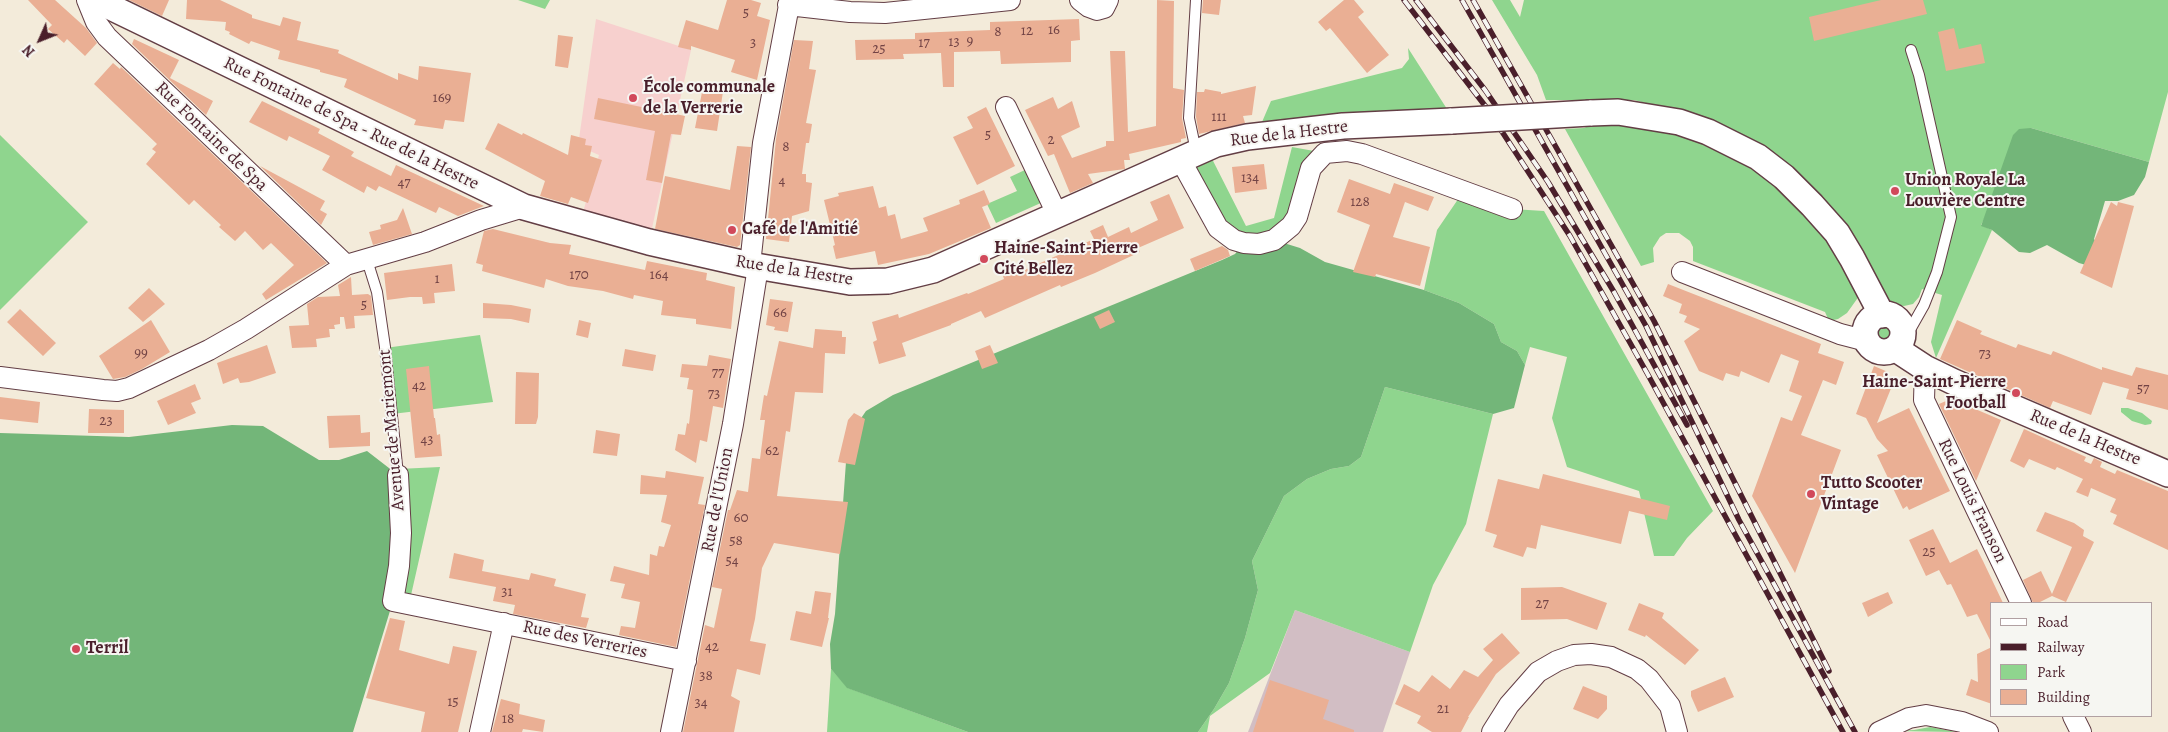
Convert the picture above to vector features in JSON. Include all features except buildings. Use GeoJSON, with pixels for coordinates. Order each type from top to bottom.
{"type":"FeatureCollection","features":[{"type":"Feature","properties":{"kind":"street","name":"Rue Fontaine de Spa"},"geometry":{"type":"LineString","coordinates":[[87,0],[96,22],[107,38],[346,265]]}},
{"type":"Feature","properties":{"kind":"street","name":"Rue Fontaine de Spa - Rue de la Hestre"},"geometry":{"type":"LineString","coordinates":[[96,0],[524,207]]}},
{"type":"Feature","properties":{"kind":"street"},"geometry":{"type":"LineString","coordinates":[[789,3],[850,12],[876,13],[1010,0]]}},
{"type":"Feature","properties":{"kind":"street"},"geometry":{"type":"LineString","coordinates":[[1080,0],[1088,7],[1097,10],[1104,8],[1108,0]]}},
{"type":"Feature","properties":{"kind":"street","name":"Rue de l'Union"},"geometry":{"type":"LineString","coordinates":[[671,732],[733,424],[754,266],[763,143],[789,3]]}},
{"type":"Feature","properties":{"kind":"street"},"geometry":{"type":"LineString","coordinates":[[1006,107],[1057,214]]}},
{"type":"Feature","properties":{"kind":"street","name":"Rue de la Hestre"},"geometry":{"type":"LineString","coordinates":[[524,207],[649,242],[754,266],[850,282],[888,281],[933,270],[1206,147],[1247,137],[1343,126],[1618,112],[1679,122],[1708,132],[1758,157],[1784,177],[1837,233],[1882,315],[1897,319],[1899,338],[1925,368],[2168,474]]}},
{"type":"Feature","properties":{"kind":"street"},"geometry":{"type":"LineString","coordinates":[[1188,155],[1218,228],[1234,240],[1244,243],[1259,244],[1274,240],[1291,226],[1297,217],[1311,168],[1325,153],[1347,151],[1362,154],[1512,209]]}},
{"type":"Feature","properties":{"kind":"street"},"geometry":{"type":"LineString","coordinates":[[6,378],[103,390],[129,388],[231,337],[346,265],[425,242],[481,220],[524,207]]}},
{"type":"Feature","properties":{"kind":"street"},"geometry":{"type":"LineString","coordinates":[[1682,272],[1840,334],[1867,341],[1879,351],[1887,352],[1899,338]]}},
{"type":"Feature","properties":{"kind":"street"},"geometry":{"type":"LineString","coordinates":[[1867,341],[1867,328],[1870,322],[1882,315]]}},
{"type":"Feature","properties":{"kind":"street","name":"Rue Louis Franson"},"geometry":{"type":"LineString","coordinates":[[1925,368],[1924,400],[2021,602]]}},
{"type":"Feature","properties":{"kind":"street","name":"Avenue de Mariemont"},"geometry":{"type":"LineString","coordinates":[[398,475],[401,533],[399,566],[393,601],[504,623]]}},
{"type":"Feature","properties":{"kind":"street","name":"Rue des Verreries"},"geometry":{"type":"LineString","coordinates":[[480,732],[504,623],[686,661]]}},
{"type":"Feature","properties":{"kind":"street"},"geometry":{"type":"LineString","coordinates":[[1492,732],[1509,705],[1538,672],[1557,661],[1574,655],[1591,654],[1611,656],[1637,669],[1649,678],[1670,706],[1677,732]]}},
{"type":"Feature","properties":{"kind":"street"},"geometry":{"type":"LineString","coordinates":[[1888,727],[1909,718],[1926,715],[1962,722],[1988,732]]}},
{"type":"Feature","properties":{"kind":"street"},"geometry":{"type":"LineString","coordinates":[[2074,717],[2081,732]]}},
{"type":"Feature","properties":{"kind":"lane"},"geometry":{"type":"LineString","coordinates":[[1188,155],[1188,118],[1196,0]]}},
{"type":"Feature","properties":{"kind":"lane"},"geometry":{"type":"LineString","coordinates":[[1899,338],[1911,328],[1924,305],[1937,272],[1952,218],[1919,75],[1911,50]]}},
{"type":"Feature","properties":{"kind":"lane","name":"Avenue de Mariemont"},"geometry":{"type":"LineString","coordinates":[[367,260],[377,292],[398,475]]}},
{"type":"Feature","properties":{"kind":"shaded area","name":"École communale de la Verrerie"},"geometry":{"type":"Polygon","coordinates":[[[596,19],[691,50],[649,242],[580,223],[599,155],[578,146],[596,19]]]}},
{"type":"Feature","properties":{"kind":"shaded area"},"geometry":{"type":"Polygon","coordinates":[[[1295,610],[1410,652],[1383,732],[1248,732],[1295,610]]]}},
{"type":"Feature","properties":{"kind":"green space"},"geometry":{"type":"Polygon","coordinates":[[[518,0],[550,0],[545,9],[518,0]]]}},
{"type":"Feature","properties":{"kind":"green space","name":"Union Royale La Louvière Centre"},"geometry":{"type":"Polygon","coordinates":[[[1492,0],[1510,0],[1520,17],[1524,0],[2168,0],[2168,92],[2149,162],[2031,128],[1981,225],[1992,230],[1936,358],[1931,342],[1942,295],[1922,289],[1919,297],[1913,304],[1904,306],[1894,305],[1861,286],[1857,299],[1847,313],[1838,319],[1829,321],[1825,312],[1693,261],[1693,247],[1690,241],[1679,233],[1666,233],[1660,237],[1653,248],[1654,262],[1641,266],[1565,129],[1584,128],[1618,112],[1665,108],[1634,100],[1546,100],[1537,75],[1492,0]]]}},
{"type":"Feature","properties":{"kind":"green space"},"geometry":{"type":"Polygon","coordinates":[[[1408,48],[1447,109],[1256,136],[1271,101],[1402,68],[1409,59],[1408,48]]]}},
{"type":"Feature","properties":{"kind":"green space"},"geometry":{"type":"Polygon","coordinates":[[[2031,128],[2149,162],[2145,177],[2134,195],[2118,201],[2105,201],[2094,239],[2098,245],[2093,267],[2079,263],[2047,245],[2030,253],[2019,252],[1992,230],[1981,226],[2013,135],[2019,129],[2031,128]]]}},
{"type":"Feature","properties":{"kind":"green space"},"geometry":{"type":"Polygon","coordinates":[[[0,135],[88,222],[0,310],[0,135]]]}},
{"type":"Feature","properties":{"kind":"green space"},"geometry":{"type":"Polygon","coordinates":[[[1206,147],[1246,226],[1274,218],[1292,147],[1325,153],[1291,226],[1234,240],[1180,159],[1206,147]]]}},
{"type":"Feature","properties":{"kind":"green space"},"geometry":{"type":"Polygon","coordinates":[[[1027,169],[1043,202],[996,223],[987,204],[1017,191],[1010,177],[1027,169]]]}},
{"type":"Feature","properties":{"kind":"green space"},"geometry":{"type":"Polygon","coordinates":[[[1463,192],[1512,209],[1544,211],[1713,511],[1687,538],[1674,556],[1654,556],[1639,491],[1567,467],[1552,418],[1567,357],[1530,347],[1525,365],[1517,351],[1501,342],[1494,324],[1459,303],[1424,290],[1437,230],[1463,192]]]}},
{"type":"Feature","properties":{"kind":"green space"},"geometry":{"type":"Polygon","coordinates":[[[1274,240],[1300,248],[1325,262],[1424,290],[1459,303],[1494,324],[1501,342],[1517,351],[1525,365],[1514,408],[1493,414],[1385,387],[1361,457],[1349,466],[1331,469],[1307,479],[1284,496],[1252,561],[1258,590],[1245,638],[1229,683],[1198,732],[968,732],[847,688],[831,669],[830,644],[835,614],[846,462],[851,433],[866,411],[893,395],[1222,260],[1235,254],[1244,243],[1274,240]]]}},
{"type":"Feature","properties":{"kind":"green space"},"geometry":{"type":"Polygon","coordinates":[[[1885,324],[1892,327],[1895,334],[1892,341],[1885,344],[1878,341],[1875,334],[1878,327],[1885,324]]]}},
{"type":"Feature","properties":{"kind":"green space"},"geometry":{"type":"Polygon","coordinates":[[[480,335],[493,402],[392,414],[385,348],[480,335]]]}},
{"type":"Feature","properties":{"kind":"green space"},"geometry":{"type":"Polygon","coordinates":[[[1385,387],[1493,414],[1466,524],[1433,585],[1410,652],[1295,610],[1270,673],[1210,716],[1207,732],[1198,732],[1229,683],[1245,638],[1258,590],[1252,561],[1284,496],[1307,479],[1331,469],[1349,466],[1361,457],[1385,387]]]}},
{"type":"Feature","properties":{"kind":"green space"},"geometry":{"type":"Polygon","coordinates":[[[2121,408],[2128,408],[2142,413],[2152,421],[2151,424],[2145,425],[2132,421],[2121,412],[2121,408]]]}},
{"type":"Feature","properties":{"kind":"green space"},"geometry":{"type":"Polygon","coordinates":[[[232,425],[263,426],[319,460],[339,460],[367,451],[398,475],[393,601],[353,732],[0,732],[0,433],[129,437],[232,425]]]}},
{"type":"Feature","properties":{"kind":"green space"},"geometry":{"type":"Polygon","coordinates":[[[440,467],[409,604],[393,601],[398,469],[440,467]]]}},
{"type":"Feature","properties":{"kind":"green space"},"geometry":{"type":"Polygon","coordinates":[[[831,669],[848,688],[968,732],[827,732],[831,669]]]}},
{"type":"Feature","properties":{"kind":"green space"},"geometry":{"type":"Polygon","coordinates":[[[1930,727],[1956,732],[1896,731],[1914,730],[1930,727]]]}},
{"type":"Feature","properties":{"kind":"railway"},"geometry":{"type":"LineString","coordinates":[[1404,0],[1486,107],[1570,236],[1843,732]]}},
{"type":"Feature","properties":{"kind":"railway"},"geometry":{"type":"LineString","coordinates":[[1416,0],[1485,90],[1548,182],[1614,292],[1687,425]]}},
{"type":"Feature","properties":{"kind":"railway"},"geometry":{"type":"LineString","coordinates":[[1462,0],[1646,326],[1739,520],[1855,732]]}},
{"type":"Feature","properties":{"kind":"railway"},"geometry":{"type":"LineString","coordinates":[[1473,0],[1654,321],[1829,671]]}},
{"type":"Feature","properties":{"kind":"place","name":"École communale de la Verrerie"},"geometry":{"type":"Point","coordinates":[633,98]}},
{"type":"Feature","properties":{"kind":"place","name":"Union Royale La Louvière Centre"},"geometry":{"type":"Point","coordinates":[1895,191]}},
{"type":"Feature","properties":{"kind":"place","name":"Café de l'Amitié"},"geometry":{"type":"Point","coordinates":[732,230]}},
{"type":"Feature","properties":{"kind":"place","name":"Haine-Saint-Pierre Cité Bellez"},"geometry":{"type":"Point","coordinates":[984,259]}},
{"type":"Feature","properties":{"kind":"place","name":"Haine-Saint-Pierre Football"},"geometry":{"type":"Point","coordinates":[2016,393]}},
{"type":"Feature","properties":{"kind":"place","name":"Tutto Scooter Vintage"},"geometry":{"type":"Point","coordinates":[1811,494]}},
{"type":"Feature","properties":{"kind":"place","name":"Terril"},"geometry":{"type":"Point","coordinates":[76,649]}}]}
